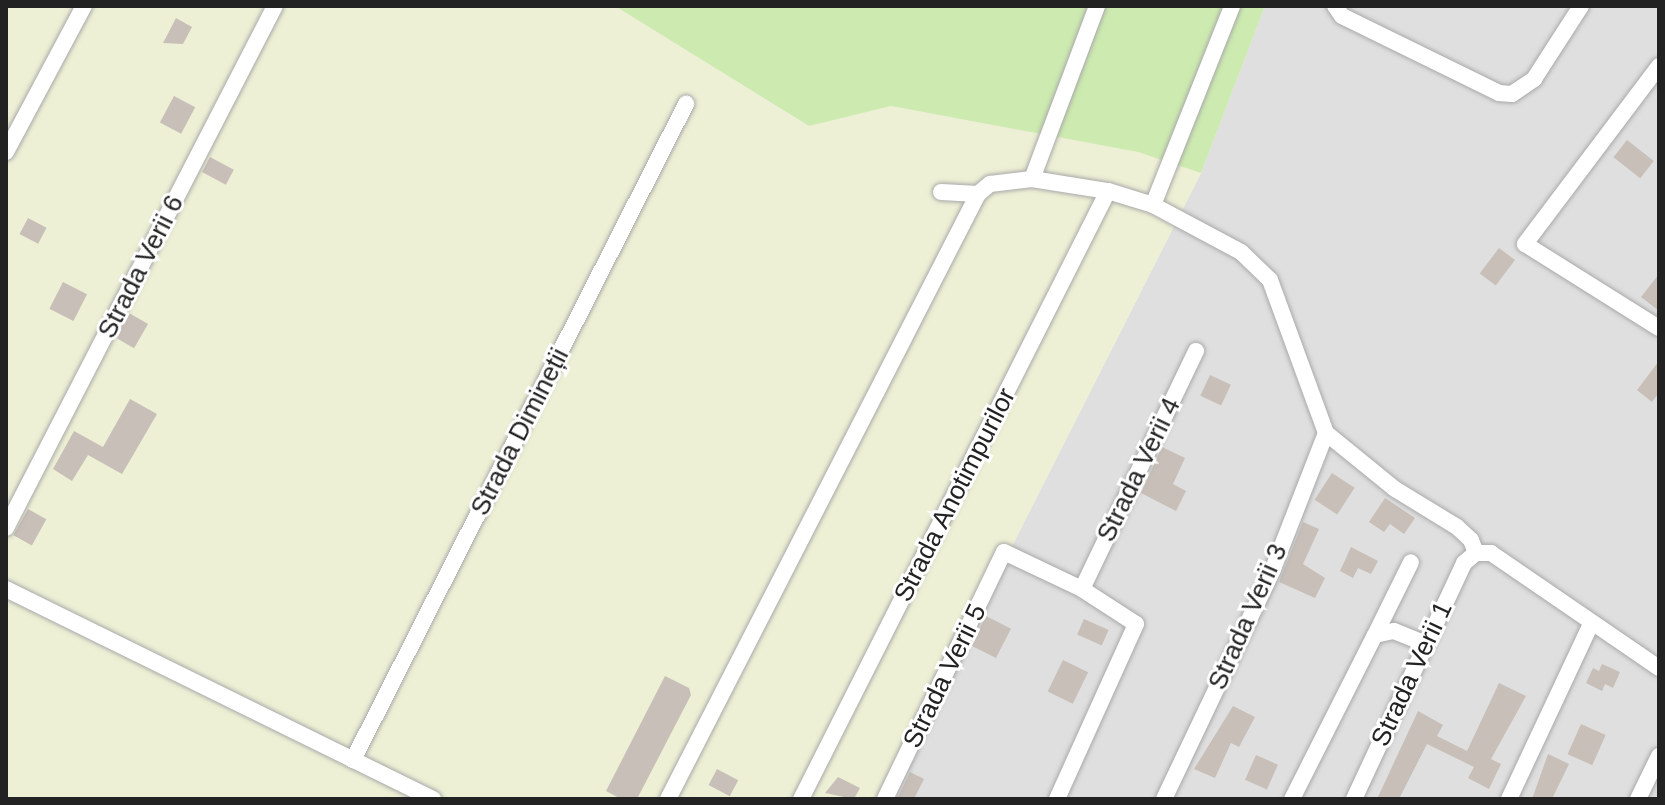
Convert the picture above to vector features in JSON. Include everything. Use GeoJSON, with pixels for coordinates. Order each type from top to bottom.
{"type":"FeatureCollection","features":[{"type":"Feature","properties":{"kind":"street"},"geometry":{"type":"LineString","coordinates":[[6,152],[84,6]]}},
{"type":"Feature","properties":{"kind":"street","name":"Strada Verii 6"},"geometry":{"type":"LineString","coordinates":[[6,528],[275,6]]}},
{"type":"Feature","properties":{"kind":"street"},"geometry":{"type":"LineString","coordinates":[[1032,179],[1097,6]]}},
{"type":"Feature","properties":{"kind":"street"},"geometry":{"type":"LineString","coordinates":[[1153,205],[1232,6]]}},
{"type":"Feature","properties":{"kind":"street"},"geometry":{"type":"LineString","coordinates":[[1335,6],[1342,16],[1499,93],[1512,94],[1534,79],[1581,6]]}},
{"type":"Feature","properties":{"kind":"street"},"geometry":{"type":"LineString","coordinates":[[1659,66],[1525,244],[1659,328]]}},
{"type":"Feature","properties":{"kind":"street","name":"Strada Dimineții"},"geometry":{"type":"LineString","coordinates":[[353,760],[686,104]]}},
{"type":"Feature","properties":{"kind":"street"},"geometry":{"type":"LineString","coordinates":[[668,799],[978,194],[990,184],[1032,179],[1108,191],[1153,205],[1241,252],[1270,280],[1326,433],[1395,489],[1457,527],[1471,540],[1476,553],[1491,553],[1659,668]]}},
{"type":"Feature","properties":{"kind":"street","name":"Strada Anotimpurilor"},"geometry":{"type":"LineString","coordinates":[[801,799],[1108,191]]}},
{"type":"Feature","properties":{"kind":"street"},"geometry":{"type":"LineString","coordinates":[[941,192],[978,194]]}},
{"type":"Feature","properties":{"kind":"street","name":"Strada Verii 4"},"geometry":{"type":"LineString","coordinates":[[1082,589],[1196,351]]}},
{"type":"Feature","properties":{"kind":"street","name":"Strada Verii 3"},"geometry":{"type":"LineString","coordinates":[[1164,799],[1273,569],[1326,433]]}},
{"type":"Feature","properties":{"kind":"street","name":"Strada Verii 5"},"geometry":{"type":"LineString","coordinates":[[885,799],[1004,552],[1082,589]]}},
{"type":"Feature","properties":{"kind":"street","name":"Strada Verii 1"},"geometry":{"type":"LineString","coordinates":[[1354,799],[1464,563],[1476,553]]}},
{"type":"Feature","properties":{"kind":"street"},"geometry":{"type":"LineString","coordinates":[[1292,799],[1411,562]]}},
{"type":"Feature","properties":{"kind":"street"},"geometry":{"type":"LineString","coordinates":[[6,589],[433,799]]}},
{"type":"Feature","properties":{"kind":"street"},"geometry":{"type":"LineString","coordinates":[[1057,799],[1136,624],[1082,589]]}},
{"type":"Feature","properties":{"kind":"street"},"geometry":{"type":"LineString","coordinates":[[1509,799],[1592,622]]}},
{"type":"Feature","properties":{"kind":"street"},"geometry":{"type":"LineString","coordinates":[[1375,635],[1394,631],[1426,644]]}},
{"type":"Feature","properties":{"kind":"street"},"geometry":{"type":"LineString","coordinates":[[1583,641],[1609,633]]}},
{"type":"Feature","properties":{"kind":"street"},"geometry":{"type":"LineString","coordinates":[[1638,799],[1659,756]]}},
{"type":"Feature","properties":{"kind":"shaded area"},"geometry":{"type":"Polygon","coordinates":[[[1265,6],[1659,6],[1659,799],[884,799],[1201,173],[1265,6]]]}},
{"type":"Feature","properties":{"kind":"green space"},"geometry":{"type":"Polygon","coordinates":[[[6,6],[615,6],[808,126],[891,106],[1138,152],[1201,173],[884,799],[6,799],[6,6]]]}},
{"type":"Feature","properties":{"kind":"green space"},"geometry":{"type":"Polygon","coordinates":[[[615,6],[1265,6],[1201,173],[1138,152],[891,106],[809,126],[615,6]]]}},
{"type":"Feature","properties":{"kind":"building"},"geometry":{"type":"Polygon","coordinates":[[[176,18],[192,27],[183,44],[163,43],[176,18]]]}},
{"type":"Feature","properties":{"kind":"building"},"geometry":{"type":"Polygon","coordinates":[[[174,96],[195,107],[181,134],[160,122],[174,96]]]}},
{"type":"Feature","properties":{"kind":"building"},"geometry":{"type":"Polygon","coordinates":[[[1627,140],[1654,161],[1640,178],[1613,157],[1627,140]]]}},
{"type":"Feature","properties":{"kind":"building"},"geometry":{"type":"Polygon","coordinates":[[[210,157],[234,170],[226,185],[202,172],[210,157]]]}},
{"type":"Feature","properties":{"kind":"building"},"geometry":{"type":"Polygon","coordinates":[[[28,218],[47,228],[38,244],[20,234],[28,218]]]}},
{"type":"Feature","properties":{"kind":"building"},"geometry":{"type":"Polygon","coordinates":[[[1499,248],[1515,260],[1496,286],[1480,274],[1499,248]]]}},
{"type":"Feature","properties":{"kind":"building"},"geometry":{"type":"Polygon","coordinates":[[[1659,274],[1659,311],[1641,297],[1659,274]]]}},
{"type":"Feature","properties":{"kind":"building"},"geometry":{"type":"Polygon","coordinates":[[[63,282],[87,294],[73,321],[49,309],[63,282]]]}},
{"type":"Feature","properties":{"kind":"building"},"geometry":{"type":"Polygon","coordinates":[[[129,313],[148,324],[134,348],[115,337],[129,313]]]}},
{"type":"Feature","properties":{"kind":"building"},"geometry":{"type":"Polygon","coordinates":[[[1659,361],[1659,393],[1652,402],[1637,390],[1659,361]]]}},
{"type":"Feature","properties":{"kind":"building"},"geometry":{"type":"Polygon","coordinates":[[[1210,375],[1231,385],[1221,406],[1200,396],[1210,375]]]}},
{"type":"Feature","properties":{"kind":"building"},"geometry":{"type":"Polygon","coordinates":[[[130,399],[157,414],[122,474],[88,455],[72,481],[53,469],[74,431],[103,447],[130,399]]]}},
{"type":"Feature","properties":{"kind":"building"},"geometry":{"type":"Polygon","coordinates":[[[1162,447],[1185,458],[1173,484],[1186,491],[1176,511],[1141,493],[1162,447]]]}},
{"type":"Feature","properties":{"kind":"building"},"geometry":{"type":"Polygon","coordinates":[[[1332,473],[1355,488],[1337,515],[1315,500],[1332,473]]]}},
{"type":"Feature","properties":{"kind":"building"},"geometry":{"type":"Polygon","coordinates":[[[1385,498],[1415,518],[1404,534],[1390,524],[1384,532],[1369,522],[1385,498]]]}},
{"type":"Feature","properties":{"kind":"building"},"geometry":{"type":"Polygon","coordinates":[[[28,509],[46,519],[32,545],[13,535],[28,509]]]}},
{"type":"Feature","properties":{"kind":"building"},"geometry":{"type":"Polygon","coordinates":[[[1303,522],[1319,529],[1303,564],[1325,578],[1315,598],[1279,582],[1303,522]]]}},
{"type":"Feature","properties":{"kind":"building"},"geometry":{"type":"Polygon","coordinates":[[[1351,547],[1378,561],[1371,574],[1358,568],[1353,578],[1340,571],[1351,547]]]}},
{"type":"Feature","properties":{"kind":"building"},"geometry":{"type":"Polygon","coordinates":[[[986,616],[1011,629],[996,658],[971,645],[986,616]]]}},
{"type":"Feature","properties":{"kind":"building"},"geometry":{"type":"Polygon","coordinates":[[[1084,619],[1109,630],[1102,646],[1077,635],[1084,619]]]}},
{"type":"Feature","properties":{"kind":"building"},"geometry":{"type":"Polygon","coordinates":[[[1063,660],[1088,672],[1073,704],[1048,691],[1063,660]]]}},
{"type":"Feature","properties":{"kind":"building"},"geometry":{"type":"Polygon","coordinates":[[[1602,664],[1620,672],[1613,688],[1605,684],[1602,691],[1586,683],[1593,668],[1599,671],[1602,664]]]}},
{"type":"Feature","properties":{"kind":"building"},"geometry":{"type":"Polygon","coordinates":[[[665,676],[689,688],[691,695],[637,799],[621,799],[606,791],[665,676]]]}},
{"type":"Feature","properties":{"kind":"building"},"geometry":{"type":"Polygon","coordinates":[[[1499,683],[1526,696],[1491,759],[1501,764],[1489,789],[1468,778],[1474,767],[1427,744],[1399,799],[1377,799],[1418,711],[1443,725],[1437,736],[1467,751],[1499,683]]]}},
{"type":"Feature","properties":{"kind":"building"},"geometry":{"type":"Polygon","coordinates":[[[1233,706],[1255,717],[1239,747],[1231,743],[1215,778],[1194,769],[1233,706]]]}},
{"type":"Feature","properties":{"kind":"building"},"geometry":{"type":"Polygon","coordinates":[[[1581,724],[1606,735],[1592,765],[1568,754],[1581,724]]]}},
{"type":"Feature","properties":{"kind":"building"},"geometry":{"type":"Polygon","coordinates":[[[1548,754],[1569,764],[1552,799],[1532,799],[1548,754]]]}},
{"type":"Feature","properties":{"kind":"building"},"geometry":{"type":"Polygon","coordinates":[[[1256,755],[1278,765],[1267,789],[1245,780],[1256,755]]]}},
{"type":"Feature","properties":{"kind":"building"},"geometry":{"type":"Polygon","coordinates":[[[717,769],[738,780],[730,796],[709,785],[717,769]]]}},
{"type":"Feature","properties":{"kind":"building"},"geometry":{"type":"Polygon","coordinates":[[[910,772],[924,779],[914,799],[897,799],[910,772]]]}},
{"type":"Feature","properties":{"kind":"building"},"geometry":{"type":"Polygon","coordinates":[[[838,777],[860,788],[854,799],[825,793],[838,777]]]}}]}
